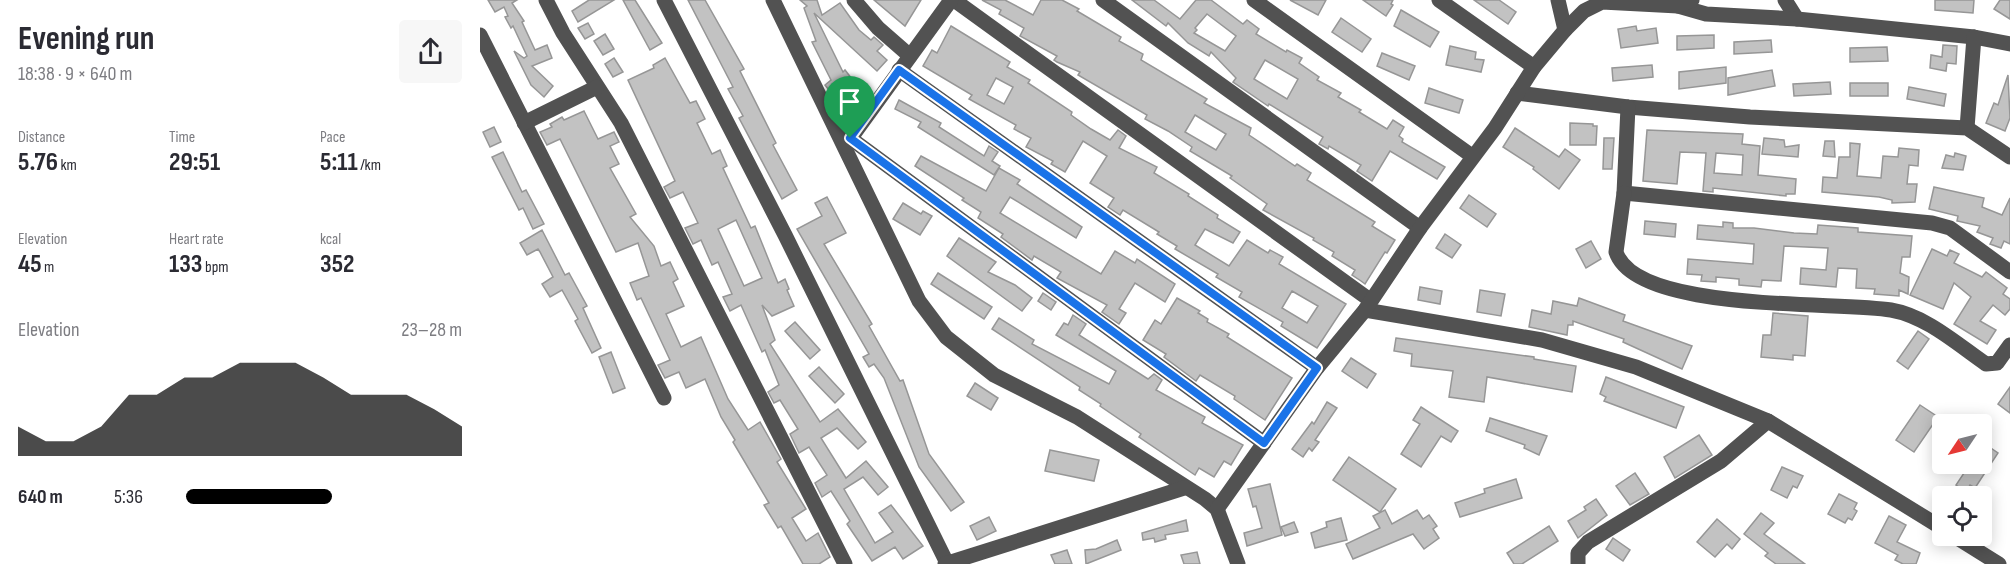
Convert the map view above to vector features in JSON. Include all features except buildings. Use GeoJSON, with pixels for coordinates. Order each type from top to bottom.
{"type":"FeatureCollection","features":[{"type":"Feature","properties":{"kind":"street"},"geometry":{"type":"LineString","coordinates":[[546,0],[621,123],[845,564]]}},
{"type":"Feature","properties":{"kind":"street"},"geometry":{"type":"LineString","coordinates":[[664,0],[785,235],[946,564],[1184,488]]}},
{"type":"Feature","properties":{"kind":"street"},"geometry":{"type":"LineString","coordinates":[[773,0],[847,142],[920,301],[946,337],[994,375],[1077,417],[1217,509],[1237,564]]}},
{"type":"Feature","properties":{"kind":"street"},"geometry":{"type":"LineString","coordinates":[[854,0],[878,28],[910,56]]}},
{"type":"Feature","properties":{"kind":"street"},"geometry":{"type":"LineString","coordinates":[[847,142],[953,0],[1367,305],[1552,343],[1636,367],[1768,421],[1932,522]]}},
{"type":"Feature","properties":{"kind":"street"},"geometry":{"type":"LineString","coordinates":[[1103,0],[1420,228]]}},
{"type":"Feature","properties":{"kind":"street"},"geometry":{"type":"LineString","coordinates":[[1254,0],[1472,156]]}},
{"type":"Feature","properties":{"kind":"street"},"geometry":{"type":"LineString","coordinates":[[1439,0],[1534,67]]}},
{"type":"Feature","properties":{"kind":"street"},"geometry":{"type":"LineString","coordinates":[[1558,0],[1565,30]]}},
{"type":"Feature","properties":{"kind":"street"},"geometry":{"type":"LineString","coordinates":[[1785,0],[1797,19]]}},
{"type":"Feature","properties":{"kind":"street"},"geometry":{"type":"LineString","coordinates":[[1217,509],[1317,368],[1367,305],[1534,67],[1584,11],[1602,2],[1685,3],[1706,14],[1797,19],[1974,37],[2010,44]]}},
{"type":"Feature","properties":{"kind":"street"},"geometry":{"type":"LineString","coordinates":[[480,35],[664,398]]}},
{"type":"Feature","properties":{"kind":"street"},"geometry":{"type":"LineString","coordinates":[[1967,128],[1974,37]]}},
{"type":"Feature","properties":{"kind":"street"},"geometry":{"type":"LineString","coordinates":[[899,70],[1317,368]]}},
{"type":"Feature","properties":{"kind":"street"},"geometry":{"type":"LineString","coordinates":[[524,123],[597,87]]}},
{"type":"Feature","properties":{"kind":"street"},"geometry":{"type":"LineString","coordinates":[[1517,93],[1628,107],[1750,117],[1967,128],[2010,157]]}},
{"type":"Feature","properties":{"kind":"street"},"geometry":{"type":"LineString","coordinates":[[1628,107],[1624,194],[1616,252],[1624,266],[1677,292],[1802,306],[1890,310],[1924,322],[1986,364],[1997,363],[2010,345]]}},
{"type":"Feature","properties":{"kind":"street"},"geometry":{"type":"LineString","coordinates":[[847,142],[1264,443]]}},
{"type":"Feature","properties":{"kind":"street"},"geometry":{"type":"LineString","coordinates":[[1624,194],[1932,223],[1950,228],[2010,272]]}},
{"type":"Feature","properties":{"kind":"street"},"geometry":{"type":"LineString","coordinates":[[1578,564],[1578,553],[1588,542],[1721,461],[1768,421]]}},
{"type":"Feature","properties":{"kind":"street"},"geometry":{"type":"LineString","coordinates":[[1970,546],[1999,564]]}},
{"type":"Feature","properties":{"kind":"route"},"geometry":{"type":"LineString","coordinates":[[899,70],[1317,368],[1264,443],[850,138],[899,70]]}}]}
